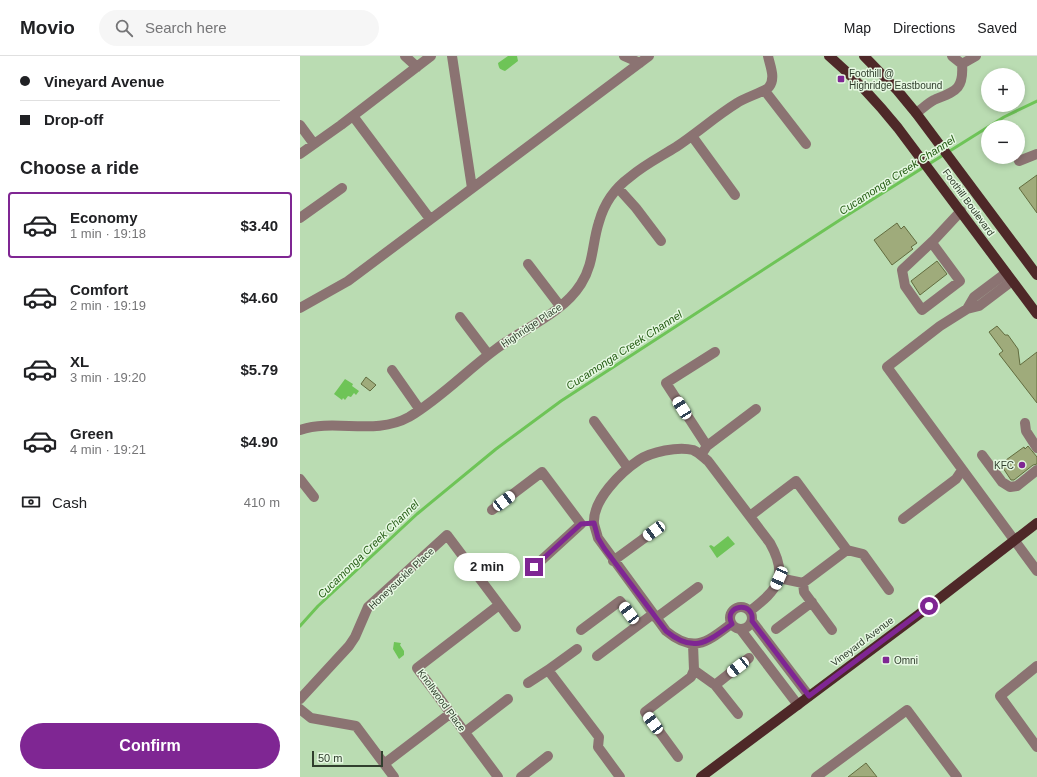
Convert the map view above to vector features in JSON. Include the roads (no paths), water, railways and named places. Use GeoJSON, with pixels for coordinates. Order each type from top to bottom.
{"type":"FeatureCollection","features":[{"type":"Feature","properties":{"kind":"main road","name":"Foothill Boulevard"},"geometry":{"type":"LineString","coordinates":[[829,56],[846,70],[880,106],[923,160],[1037,314]]}},
{"type":"Feature","properties":{"kind":"main road","name":"Foothill Boulevard"},"geometry":{"type":"LineString","coordinates":[[864,56],[898,90],[942,146],[1037,275]]}},
{"type":"Feature","properties":{"kind":"main road","name":"Vineyard Avenue"},"geometry":{"type":"LineString","coordinates":[[701,777],[1037,523]]}},
{"type":"Feature","properties":{"kind":"street"},"geometry":{"type":"LineString","coordinates":[[405,56],[417,66]]}},
{"type":"Feature","properties":{"kind":"street"},"geometry":{"type":"LineString","coordinates":[[300,154],[353,116],[431,56]]}},
{"type":"Feature","properties":{"kind":"street"},"geometry":{"type":"LineString","coordinates":[[452,56],[472,188]]}},
{"type":"Feature","properties":{"kind":"street"},"geometry":{"type":"LineString","coordinates":[[624,56],[640,63]]}},
{"type":"Feature","properties":{"kind":"street"},"geometry":{"type":"LineString","coordinates":[[300,308],[348,281],[649,56]]}},
{"type":"Feature","properties":{"kind":"street"},"geometry":{"type":"LineString","coordinates":[[768,56],[773,77],[770,87],[765,91],[806,144]]}},
{"type":"Feature","properties":{"kind":"street"},"geometry":{"type":"LineString","coordinates":[[952,56],[962,64]]}},
{"type":"Feature","properties":{"kind":"street"},"geometry":{"type":"LineString","coordinates":[[962,64],[976,56]]}},
{"type":"Feature","properties":{"kind":"street"},"geometry":{"type":"LineString","coordinates":[[916,113],[933,100],[952,93],[957,89],[962,79],[962,64]]}},
{"type":"Feature","properties":{"kind":"street","name":"Highridge Place"},"geometry":{"type":"LineString","coordinates":[[300,430],[311,426],[330,425],[354,427],[381,426],[407,418],[420,410],[460,380],[488,354],[566,302],[581,284],[588,271],[594,251],[598,223],[610,198],[618,188],[645,165],[692,136],[738,102],[765,91]]}},
{"type":"Feature","properties":{"kind":"street"},"geometry":{"type":"LineString","coordinates":[[353,116],[430,219]]}},
{"type":"Feature","properties":{"kind":"street"},"geometry":{"type":"LineString","coordinates":[[300,125],[314,144]]}},
{"type":"Feature","properties":{"kind":"street"},"geometry":{"type":"LineString","coordinates":[[692,136],[735,196]]}},
{"type":"Feature","properties":{"kind":"street"},"geometry":{"type":"LineString","coordinates":[[1025,159],[1037,154]]}},
{"type":"Feature","properties":{"kind":"street"},"geometry":{"type":"LineString","coordinates":[[300,218],[342,188]]}},
{"type":"Feature","properties":{"kind":"street"},"geometry":{"type":"LineString","coordinates":[[618,188],[661,240]]}},
{"type":"Feature","properties":{"kind":"street"},"geometry":{"type":"LineString","coordinates":[[932,243],[960,281],[922,310],[905,286],[902,270],[932,243],[961,211]]}},
{"type":"Feature","properties":{"kind":"street"},"geometry":{"type":"LineString","coordinates":[[528,264],[560,306]]}},
{"type":"Feature","properties":{"kind":"street"},"geometry":{"type":"LineString","coordinates":[[1009,277],[974,297],[967,309],[940,326],[887,367],[1037,572]]}},
{"type":"Feature","properties":{"kind":"street"},"geometry":{"type":"LineString","coordinates":[[460,317],[488,354]]}},
{"type":"Feature","properties":{"kind":"street"},"geometry":{"type":"LineString","coordinates":[[707,446],[666,383],[715,352]]}},
{"type":"Feature","properties":{"kind":"street"},"geometry":{"type":"LineString","coordinates":[[392,370],[420,410]]}},
{"type":"Feature","properties":{"kind":"street"},"geometry":{"type":"LineString","coordinates":[[701,455],[707,446],[756,409]]}},
{"type":"Feature","properties":{"kind":"street"},"geometry":{"type":"LineString","coordinates":[[594,421],[628,468]]}},
{"type":"Feature","properties":{"kind":"street"},"geometry":{"type":"LineString","coordinates":[[1025,423],[1026,431],[1037,448]]}},
{"type":"Feature","properties":{"kind":"street"},"geometry":{"type":"LineString","coordinates":[[732,624],[711,639],[700,644],[684,643],[674,638],[666,631],[613,561],[598,538],[594,523],[598,506],[607,490],[618,477],[640,459],[654,453],[676,449],[693,450],[701,455],[708,460],[770,543],[780,568],[779,578],[767,597],[750,611]]}},
{"type":"Feature","properties":{"kind":"street"},"geometry":{"type":"LineString","coordinates":[[982,455],[1002,482],[1010,487],[1017,486],[1037,470]]}},
{"type":"Feature","properties":{"kind":"street"},"geometry":{"type":"LineString","coordinates":[[903,519],[956,479],[962,470]]}},
{"type":"Feature","properties":{"kind":"street"},"geometry":{"type":"LineString","coordinates":[[492,510],[542,472],[581,524]]}},
{"type":"Feature","properties":{"kind":"street"},"geometry":{"type":"LineString","coordinates":[[300,478],[314,497]]}},
{"type":"Feature","properties":{"kind":"street"},"geometry":{"type":"LineString","coordinates":[[750,516],[796,481],[847,550],[863,554],[889,590]]}},
{"type":"Feature","properties":{"kind":"street"},"geometry":{"type":"LineString","coordinates":[[534,567],[581,524],[594,523]]}},
{"type":"Feature","properties":{"kind":"street"},"geometry":{"type":"LineString","coordinates":[[613,561],[654,531]]}},
{"type":"Feature","properties":{"kind":"street","name":"Honeysuckle Place"},"geometry":{"type":"LineString","coordinates":[[300,699],[349,646],[355,637],[368,607],[447,535],[499,605]]}},
{"type":"Feature","properties":{"kind":"street"},"geometry":{"type":"LineString","coordinates":[[779,578],[804,583],[847,550]]}},
{"type":"Feature","properties":{"kind":"street"},"geometry":{"type":"LineString","coordinates":[[804,583],[804,592],[832,630]]}},
{"type":"Feature","properties":{"kind":"street"},"geometry":{"type":"LineString","coordinates":[[597,656],[638,625],[655,616],[698,587]]}},
{"type":"Feature","properties":{"kind":"street"},"geometry":{"type":"LineString","coordinates":[[581,630],[620,601],[638,625]]}},
{"type":"Feature","properties":{"kind":"street"},"geometry":{"type":"LineString","coordinates":[[776,629],[812,602]]}},
{"type":"Feature","properties":{"kind":"street"},"geometry":{"type":"LineString","coordinates":[[499,605],[516,628]]}},
{"type":"Feature","properties":{"kind":"street","name":"Knollwood Place"},"geometry":{"type":"LineString","coordinates":[[498,777],[417,668],[499,605]]}},
{"type":"Feature","properties":{"kind":"street"},"geometry":{"type":"LineString","coordinates":[[798,704],[741,630],[732,624],[730,621],[730,614],[734,609],[744,607],[750,611],[752,621],[809,696]]}},
{"type":"Feature","properties":{"kind":"street"},"geometry":{"type":"LineString","coordinates":[[741,630],[749,626],[752,621]]}},
{"type":"Feature","properties":{"kind":"street"},"geometry":{"type":"LineString","coordinates":[[678,757],[644,712],[691,677],[694,670],[693,644]]}},
{"type":"Feature","properties":{"kind":"street"},"geometry":{"type":"LineString","coordinates":[[528,683],[577,648]]}},
{"type":"Feature","properties":{"kind":"street"},"geometry":{"type":"LineString","coordinates":[[715,685],[749,658]]}},
{"type":"Feature","properties":{"kind":"street"},"geometry":{"type":"LineString","coordinates":[[1037,666],[1000,696],[1037,747]]}},
{"type":"Feature","properties":{"kind":"street"},"geometry":{"type":"LineString","coordinates":[[548,670],[599,737],[598,747],[620,777]]}},
{"type":"Feature","properties":{"kind":"street"},"geometry":{"type":"LineString","coordinates":[[694,670],[715,685],[738,714]]}},
{"type":"Feature","properties":{"kind":"street"},"geometry":{"type":"LineString","coordinates":[[465,732],[508,699]]}},
{"type":"Feature","properties":{"kind":"street"},"geometry":{"type":"LineString","coordinates":[[300,709],[311,718],[356,726],[394,777]]}},
{"type":"Feature","properties":{"kind":"street"},"geometry":{"type":"LineString","coordinates":[[816,777],[907,710],[957,777]]}},
{"type":"Feature","properties":{"kind":"street"},"geometry":{"type":"LineString","coordinates":[[384,764],[451,713]]}},
{"type":"Feature","properties":{"kind":"street"},"geometry":{"type":"LineString","coordinates":[[521,777],[548,756]]}},
{"type":"Feature","properties":{"kind":"waterway","name":"Cucamonga Creek Channel"},"geometry":{"type":"LineString","coordinates":[[999,120],[1037,101]]}},
{"type":"Feature","properties":{"kind":"waterway","name":"Cucamonga Creek Channel"},"geometry":{"type":"LineString","coordinates":[[300,626],[318,606],[417,514],[496,449],[561,401],[846,216],[981,131]]}},
{"type":"Feature","properties":{"kind":"place","name":"Foothill @ Highridge Eastbound"},"geometry":{"type":"Point","coordinates":[841,79]}},
{"type":"Feature","properties":{"kind":"place","name":"KFC"},"geometry":{"type":"Point","coordinates":[1022,465]}},
{"type":"Feature","properties":{"kind":"place","name":"Omni"},"geometry":{"type":"Point","coordinates":[886,660]}}]}
